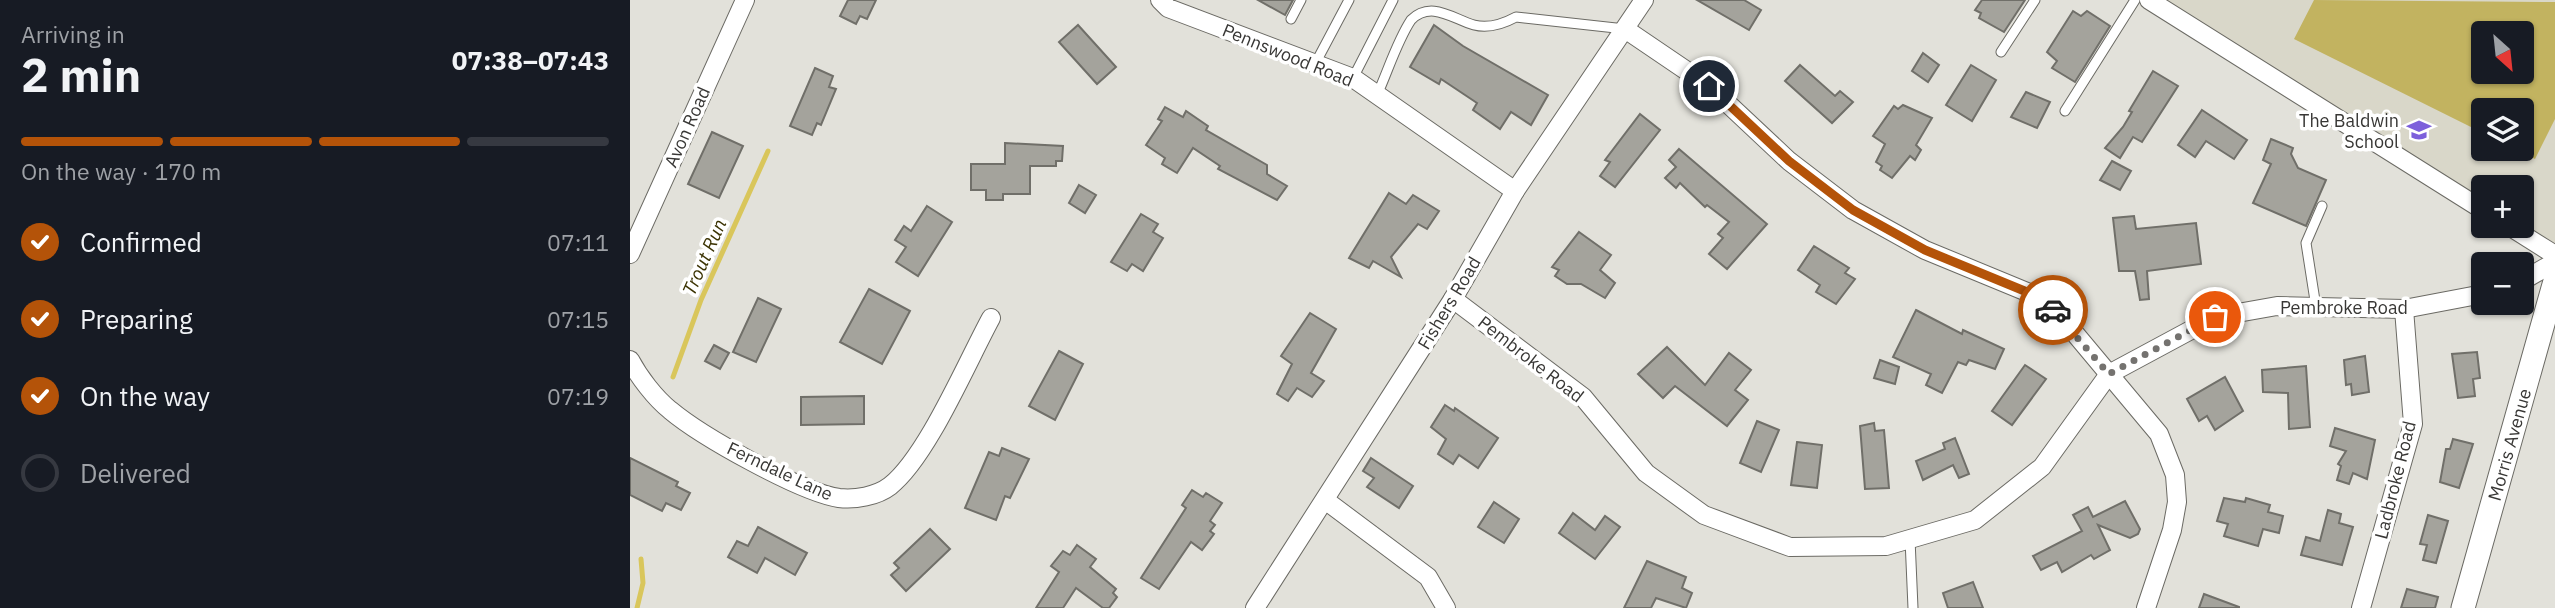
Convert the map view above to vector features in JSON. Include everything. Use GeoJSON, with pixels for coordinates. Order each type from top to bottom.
{"type":"FeatureCollection","features":[{"type":"Feature","properties":{"kind":"street","name":"Avon Road"},"geometry":{"type":"LineString","coordinates":[[630,254],[745,0]]}},
{"type":"Feature","properties":{"kind":"street","name":"Pennswood Road"},"geometry":{"type":"LineString","coordinates":[[1160,0],[1168,8],[1353,78],[1515,191]]}},
{"type":"Feature","properties":{"kind":"street","name":"Fishers Road"},"geometry":{"type":"LineString","coordinates":[[1255,608],[1453,299],[1515,191],[1644,0]]}},
{"type":"Feature","properties":{"kind":"street"},"geometry":{"type":"LineString","coordinates":[[2149,0],[2471,202]]}},
{"type":"Feature","properties":{"kind":"street"},"geometry":{"type":"LineString","coordinates":[[1625,29],[1709,86],[1789,161],[1853,210],[1895,235],[2027,292],[2048,306],[2159,435],[2175,475],[2176,502],[2172,530],[2146,608]]}},
{"type":"Feature","properties":{"kind":"street"},"geometry":{"type":"LineString","coordinates":[[2528,238],[2555,255]]}},
{"type":"Feature","properties":{"kind":"street"},"geometry":{"type":"LineString","coordinates":[[2534,274],[2555,262]]}},
{"type":"Feature","properties":{"kind":"street","name":"Morris Avenue"},"geometry":{"type":"LineString","coordinates":[[2463,608],[2555,281]]}},
{"type":"Feature","properties":{"kind":"street","name":"Pembroke Road"},"geometry":{"type":"LineString","coordinates":[[1453,299],[1583,397],[1646,473],[1704,515],[1790,547],[1886,546],[1975,520],[2042,467],[2109,374],[2215,317],[2277,306],[2404,309],[2471,297]]}},
{"type":"Feature","properties":{"kind":"street","name":"Ladbroke Road"},"geometry":{"type":"LineString","coordinates":[[2361,608],[2413,424],[2404,309]]}},
{"type":"Feature","properties":{"kind":"street","name":"Ferndale Lane"},"geometry":{"type":"LineString","coordinates":[[630,360],[667,408],[726,447],[816,491],[840,498],[866,497],[889,487],[918,454],[991,318]]}},
{"type":"Feature","properties":{"kind":"street"},"geometry":{"type":"LineString","coordinates":[[1325,500],[1428,577],[1446,608]]}},
{"type":"Feature","properties":{"kind":"lane"},"geometry":{"type":"LineString","coordinates":[[1291,19],[1301,0]]}},
{"type":"Feature","properties":{"kind":"lane"},"geometry":{"type":"LineString","coordinates":[[1315,64],[1349,0]]}},
{"type":"Feature","properties":{"kind":"lane"},"geometry":{"type":"LineString","coordinates":[[1353,78],[1393,0]]}},
{"type":"Feature","properties":{"kind":"lane"},"geometry":{"type":"LineString","coordinates":[[2001,52],[2035,0]]}},
{"type":"Feature","properties":{"kind":"lane"},"geometry":{"type":"LineString","coordinates":[[2065,111],[2135,0]]}},
{"type":"Feature","properties":{"kind":"lane"},"geometry":{"type":"LineString","coordinates":[[1377,95],[1410,21],[1424,9],[1443,7],[1475,25],[1503,24],[1516,17],[1625,29]]}},
{"type":"Feature","properties":{"kind":"lane"},"geometry":{"type":"LineString","coordinates":[[2316,307],[2306,243],[2322,206]]}},
{"type":"Feature","properties":{"kind":"lane"},"geometry":{"type":"LineString","coordinates":[[1910,539],[1913,608]]}},
{"type":"Feature","properties":{"kind":"shaded area","name":"The Baldwin School"},"geometry":{"type":"Polygon","coordinates":[[[2148,0],[2555,0],[2555,255],[2534,237],[2534,175],[2471,175],[2471,202],[2148,0]]]}},
{"type":"Feature","properties":{"kind":"shaded area"},"geometry":{"type":"Polygon","coordinates":[[[2314,0],[2555,2],[2555,119],[2535,159],[2534,98],[2471,98],[2471,127],[2294,39],[2314,0]]]}},
{"type":"Feature","properties":{"kind":"building"},"geometry":{"type":"Polygon","coordinates":[[[848,0],[876,0],[867,19],[860,16],[856,24],[840,16],[848,0]]]}},
{"type":"Feature","properties":{"kind":"building"},"geometry":{"type":"Polygon","coordinates":[[[1258,0],[1293,0],[1285,15],[1258,0]]]}},
{"type":"Feature","properties":{"kind":"building"},"geometry":{"type":"Polygon","coordinates":[[[1697,0],[1744,0],[1761,10],[1749,30],[1697,0]]]}},
{"type":"Feature","properties":{"kind":"building"},"geometry":{"type":"Polygon","coordinates":[[[1982,0],[2025,0],[2004,32],[1979,18],[1981,13],[1975,10],[1982,0]]]}},
{"type":"Feature","properties":{"kind":"building"},"geometry":{"type":"Polygon","coordinates":[[[2073,11],[2081,16],[2087,11],[2110,26],[2075,82],[2052,68],[2057,61],[2047,52],[2073,11]]]}},
{"type":"Feature","properties":{"kind":"building"},"geometry":{"type":"Polygon","coordinates":[[[1078,25],[1116,67],[1097,84],[1059,42],[1078,25]]]}},
{"type":"Feature","properties":{"kind":"building"},"geometry":{"type":"Polygon","coordinates":[[[1434,25],[1463,46],[1548,95],[1531,125],[1511,112],[1500,129],[1473,110],[1477,103],[1441,79],[1439,84],[1410,67],[1434,25]]]}},
{"type":"Feature","properties":{"kind":"building"},"geometry":{"type":"Polygon","coordinates":[[[1923,53],[1939,65],[1928,82],[1912,71],[1923,53]]]}},
{"type":"Feature","properties":{"kind":"building"},"geometry":{"type":"Polygon","coordinates":[[[1800,65],[1835,96],[1840,91],[1853,102],[1832,123],[1785,81],[1800,65]]]}},
{"type":"Feature","properties":{"kind":"building"},"geometry":{"type":"Polygon","coordinates":[[[1971,65],[1996,80],[1972,121],[1946,105],[1971,65]]]}},
{"type":"Feature","properties":{"kind":"building"},"geometry":{"type":"Polygon","coordinates":[[[815,68],[833,76],[829,87],[836,89],[821,125],[817,123],[812,135],[790,126],[815,68]]]}},
{"type":"Feature","properties":{"kind":"building"},"geometry":{"type":"Polygon","coordinates":[[[2153,71],[2178,86],[2142,142],[2133,137],[2120,158],[2105,148],[2123,127],[2132,112],[2129,111],[2153,71]]]}},
{"type":"Feature","properties":{"kind":"building"},"geometry":{"type":"Polygon","coordinates":[[[2026,92],[2050,102],[2037,128],[2011,117],[2026,92]]]}},
{"type":"Feature","properties":{"kind":"building"},"geometry":{"type":"Polygon","coordinates":[[[1903,105],[1932,118],[1916,145],[1921,150],[1915,160],[1910,156],[1892,178],[1880,170],[1882,166],[1876,162],[1885,144],[1873,136],[1894,106],[1898,109],[1903,105]]]}},
{"type":"Feature","properties":{"kind":"building"},"geometry":{"type":"Polygon","coordinates":[[[1165,107],[1183,117],[1186,111],[1208,126],[1206,130],[1267,165],[1267,174],[1287,186],[1277,200],[1218,169],[1220,166],[1193,148],[1177,173],[1162,164],[1165,158],[1146,145],[1162,121],[1158,119],[1165,107]]]}},
{"type":"Feature","properties":{"kind":"building"},"geometry":{"type":"Polygon","coordinates":[[[2202,110],[2247,140],[2234,159],[2206,141],[2195,157],[2178,145],[2202,110]]]}},
{"type":"Feature","properties":{"kind":"building"},"geometry":{"type":"Polygon","coordinates":[[[1640,114],[1660,130],[1615,187],[1600,176],[1610,162],[1605,160],[1640,114]]]}},
{"type":"Feature","properties":{"kind":"building"},"geometry":{"type":"Polygon","coordinates":[[[712,132],[743,146],[719,198],[688,184],[712,132]]]}},
{"type":"Feature","properties":{"kind":"building"},"geometry":{"type":"Polygon","coordinates":[[[2271,139],[2293,148],[2291,154],[2298,168],[2326,180],[2306,226],[2253,203],[2271,164],[2263,160],[2271,139]]]}},
{"type":"Feature","properties":{"kind":"building"},"geometry":{"type":"Polygon","coordinates":[[[1005,143],[1063,146],[1062,161],[1056,161],[1056,166],[1030,166],[1030,194],[1003,194],[1003,200],[986,200],[986,190],[971,190],[971,164],[1005,164],[1005,143]]]}},
{"type":"Feature","properties":{"kind":"building"},"geometry":{"type":"Polygon","coordinates":[[[1679,149],[1767,224],[1727,269],[1709,254],[1723,238],[1718,234],[1729,222],[1707,205],[1705,207],[1680,183],[1676,188],[1665,178],[1676,167],[1669,160],[1679,149]]]}},
{"type":"Feature","properties":{"kind":"building"},"geometry":{"type":"Polygon","coordinates":[[[2112,161],[2131,171],[2120,190],[2100,180],[2112,161]]]}},
{"type":"Feature","properties":{"kind":"building"},"geometry":{"type":"Polygon","coordinates":[[[1079,185],[1096,195],[1085,213],[1069,203],[1079,185]]]}},
{"type":"Feature","properties":{"kind":"building"},"geometry":{"type":"Polygon","coordinates":[[[1389,193],[1406,204],[1413,195],[1439,211],[1427,229],[1418,224],[1391,257],[1401,277],[1373,261],[1369,268],[1349,258],[1389,193]]]}},
{"type":"Feature","properties":{"kind":"building"},"geometry":{"type":"Polygon","coordinates":[[[927,206],[952,222],[918,276],[896,262],[906,247],[895,240],[904,226],[911,231],[927,206]]]}},
{"type":"Feature","properties":{"kind":"building"},"geometry":{"type":"Polygon","coordinates":[[[1141,214],[1158,224],[1153,232],[1163,238],[1143,271],[1132,264],[1127,271],[1111,262],[1141,214]]]}},
{"type":"Feature","properties":{"kind":"building"},"geometry":{"type":"Polygon","coordinates":[[[2134,216],[2136,229],[2196,223],[2201,264],[2147,271],[2149,299],[2140,300],[2135,271],[2119,271],[2113,218],[2134,216]]]}},
{"type":"Feature","properties":{"kind":"building"},"geometry":{"type":"Polygon","coordinates":[[[1579,232],[1611,255],[1600,270],[1615,283],[1605,298],[1581,284],[1567,284],[1555,276],[1559,270],[1552,267],[1579,232]]]}},
{"type":"Feature","properties":{"kind":"building"},"geometry":{"type":"Polygon","coordinates":[[[1814,246],[1849,268],[1845,273],[1855,279],[1836,304],[1816,292],[1820,285],[1798,270],[1814,246]]]}},
{"type":"Feature","properties":{"kind":"building"},"geometry":{"type":"Polygon","coordinates":[[[869,289],[910,311],[882,364],[840,342],[869,289]]]}},
{"type":"Feature","properties":{"kind":"building"},"geometry":{"type":"Polygon","coordinates":[[[758,298],[781,309],[756,362],[733,352],[758,298]]]}},
{"type":"Feature","properties":{"kind":"building"},"geometry":{"type":"Polygon","coordinates":[[[1916,310],[1962,334],[1963,330],[2004,349],[1995,369],[1969,360],[1966,365],[1958,362],[1942,393],[1926,385],[1931,374],[1893,357],[1916,310]]]}},
{"type":"Feature","properties":{"kind":"building"},"geometry":{"type":"Polygon","coordinates":[[[1310,313],[1336,329],[1311,373],[1324,381],[1312,397],[1297,388],[1288,401],[1277,394],[1292,364],[1281,356],[1310,313]]]}},
{"type":"Feature","properties":{"kind":"building"},"geometry":{"type":"Polygon","coordinates":[[[714,345],[729,353],[720,369],[705,361],[714,345]]]}},
{"type":"Feature","properties":{"kind":"building"},"geometry":{"type":"Polygon","coordinates":[[[1667,347],[1705,385],[1729,353],[1751,370],[1735,390],[1748,400],[1727,426],[1675,386],[1663,398],[1638,374],[1667,347]]]}},
{"type":"Feature","properties":{"kind":"building"},"geometry":{"type":"Polygon","coordinates":[[[1059,351],[1083,364],[1055,420],[1029,406],[1059,351]]]}},
{"type":"Feature","properties":{"kind":"building"},"geometry":{"type":"Polygon","coordinates":[[[2477,352],[2480,378],[2473,379],[2475,396],[2458,398],[2452,354],[2477,352]]]}},
{"type":"Feature","properties":{"kind":"building"},"geometry":{"type":"Polygon","coordinates":[[[2365,356],[2369,392],[2352,395],[2351,384],[2346,385],[2344,360],[2365,356]]]}},
{"type":"Feature","properties":{"kind":"building"},"geometry":{"type":"Polygon","coordinates":[[[1880,360],[1899,367],[1895,384],[1874,378],[1880,360]]]}},
{"type":"Feature","properties":{"kind":"building"},"geometry":{"type":"Polygon","coordinates":[[[2025,365],[2046,379],[2012,425],[1992,411],[2025,365]]]}},
{"type":"Feature","properties":{"kind":"building"},"geometry":{"type":"Polygon","coordinates":[[[2306,366],[2310,427],[2289,429],[2288,393],[2263,392],[2262,370],[2306,366]]]}},
{"type":"Feature","properties":{"kind":"building"},"geometry":{"type":"Polygon","coordinates":[[[2225,377],[2243,411],[2215,430],[2207,416],[2199,421],[2187,399],[2225,377]]]}},
{"type":"Feature","properties":{"kind":"building"},"geometry":{"type":"Polygon","coordinates":[[[864,396],[864,424],[801,425],[801,397],[864,396]]]}},
{"type":"Feature","properties":{"kind":"building"},"geometry":{"type":"Polygon","coordinates":[[[1445,405],[1454,411],[1455,408],[1498,438],[1478,468],[1459,455],[1453,464],[1438,454],[1446,439],[1431,427],[1445,405]]]}},
{"type":"Feature","properties":{"kind":"building"},"geometry":{"type":"Polygon","coordinates":[[[1757,421],[1779,430],[1761,472],[1740,463],[1757,421]]]}},
{"type":"Feature","properties":{"kind":"building"},"geometry":{"type":"Polygon","coordinates":[[[1874,423],[1875,431],[1884,430],[1889,488],[1865,489],[1860,426],[1874,423]]]}},
{"type":"Feature","properties":{"kind":"building"},"geometry":{"type":"Polygon","coordinates":[[[2335,428],[2375,440],[2367,479],[2353,473],[2349,484],[2337,480],[2341,466],[2338,464],[2346,451],[2330,446],[2335,428]]]}},
{"type":"Feature","properties":{"kind":"building"},"geometry":{"type":"Polygon","coordinates":[[[1955,438],[1969,474],[1959,478],[1953,465],[1923,480],[1916,461],[1945,449],[1943,443],[1955,438]]]}},
{"type":"Feature","properties":{"kind":"building"},"geometry":{"type":"Polygon","coordinates":[[[2453,439],[2473,444],[2459,488],[2440,482],[2446,449],[2450,449],[2453,439]]]}},
{"type":"Feature","properties":{"kind":"building"},"geometry":{"type":"Polygon","coordinates":[[[1797,442],[1822,445],[1817,488],[1791,485],[1797,442]]]}},
{"type":"Feature","properties":{"kind":"building"},"geometry":{"type":"Polygon","coordinates":[[[1002,448],[1029,459],[1010,498],[1005,496],[996,520],[965,508],[989,452],[999,456],[1002,448]]]}},
{"type":"Feature","properties":{"kind":"building"},"geometry":{"type":"Polygon","coordinates":[[[630,458],[678,482],[676,486],[690,493],[681,510],[666,503],[662,511],[630,495],[630,458]]]}},
{"type":"Feature","properties":{"kind":"building"},"geometry":{"type":"Polygon","coordinates":[[[1371,458],[1413,486],[1399,508],[1367,487],[1374,478],[1363,471],[1371,458]]]}},
{"type":"Feature","properties":{"kind":"building"},"geometry":{"type":"Polygon","coordinates":[[[1192,490],[1203,497],[1206,493],[1222,503],[1210,521],[1215,525],[1210,531],[1214,534],[1202,550],[1191,542],[1159,589],[1141,578],[1186,508],[1182,505],[1192,490]]]}},
{"type":"Feature","properties":{"kind":"building"},"geometry":{"type":"Polygon","coordinates":[[[2224,498],[2245,502],[2246,498],[2270,505],[2268,512],[2283,516],[2279,533],[2263,529],[2258,546],[2224,536],[2228,524],[2217,521],[2224,498]]]}},
{"type":"Feature","properties":{"kind":"building"},"geometry":{"type":"Polygon","coordinates":[[[2125,501],[2140,529],[2138,534],[2130,538],[2098,525],[2110,550],[2094,559],[2091,555],[2062,572],[2057,562],[2041,570],[2033,556],[2082,531],[2073,515],[2088,507],[2093,517],[2125,501]]]}},
{"type":"Feature","properties":{"kind":"building"},"geometry":{"type":"Polygon","coordinates":[[[1494,502],[1519,519],[1504,543],[1478,527],[1494,502]]]}},
{"type":"Feature","properties":{"kind":"building"},"geometry":{"type":"Polygon","coordinates":[[[2328,510],[2341,514],[2339,523],[2353,527],[2342,565],[2301,555],[2306,537],[2320,541],[2328,510]]]}},
{"type":"Feature","properties":{"kind":"building"},"geometry":{"type":"Polygon","coordinates":[[[1573,513],[1595,530],[1605,516],[1620,527],[1595,559],[1559,533],[1573,513]]]}},
{"type":"Feature","properties":{"kind":"building"},"geometry":{"type":"Polygon","coordinates":[[[2428,515],[2448,521],[2436,563],[2423,560],[2427,545],[2420,544],[2428,515]]]}},
{"type":"Feature","properties":{"kind":"building"},"geometry":{"type":"Polygon","coordinates":[[[758,527],[807,553],[795,575],[765,558],[757,573],[728,557],[737,541],[748,546],[758,527]]]}},
{"type":"Feature","properties":{"kind":"building"},"geometry":{"type":"Polygon","coordinates":[[[930,529],[950,549],[906,591],[891,575],[899,568],[894,563],[930,529]]]}},
{"type":"Feature","properties":{"kind":"building"},"geometry":{"type":"Polygon","coordinates":[[[1077,545],[1096,559],[1090,567],[1116,589],[1113,593],[1117,597],[1109,608],[1103,608],[1076,588],[1063,608],[1036,608],[1059,572],[1051,566],[1063,551],[1070,555],[1077,545]]]}},
{"type":"Feature","properties":{"kind":"building"},"geometry":{"type":"Polygon","coordinates":[[[1647,561],[1686,577],[1682,588],[1692,593],[1686,608],[1656,598],[1651,608],[1624,608],[1647,561]]]}},
{"type":"Feature","properties":{"kind":"building"},"geometry":{"type":"Polygon","coordinates":[[[1973,582],[1983,608],[1948,608],[1943,593],[1973,582]]]}},
{"type":"Feature","properties":{"kind":"building"},"geometry":{"type":"Polygon","coordinates":[[[2407,589],[2438,597],[2435,608],[2401,608],[2407,589]]]}},
{"type":"Feature","properties":{"kind":"building"},"geometry":{"type":"Polygon","coordinates":[[[2204,594],[2239,607],[2239,608],[2199,608],[2204,594]]]}},
{"type":"Feature","properties":{"kind":"waterway","name":"Trout Run"},"geometry":{"type":"LineString","coordinates":[[673,377],[701,300],[768,151]]}},
{"type":"Feature","properties":{"kind":"waterway","name":"Trout Run"},"geometry":{"type":"LineString","coordinates":[[637,608],[643,583],[641,559]]}},
{"type":"Feature","properties":{"kind":"way so far"},"geometry":{"type":"LineString","coordinates":[[2053,310],[2109,374],[2215,317]]}},
{"type":"Feature","properties":{"kind":"place","name":"The Baldwin School"},"geometry":{"type":"Point","coordinates":[2419,130]}},
{"type":"Feature","properties":{"kind":"route"},"geometry":{"type":"LineString","coordinates":[[1709,86],[1789,161],[1853,210],[1925,250],[2027,292],[2053,310]]}}]}
